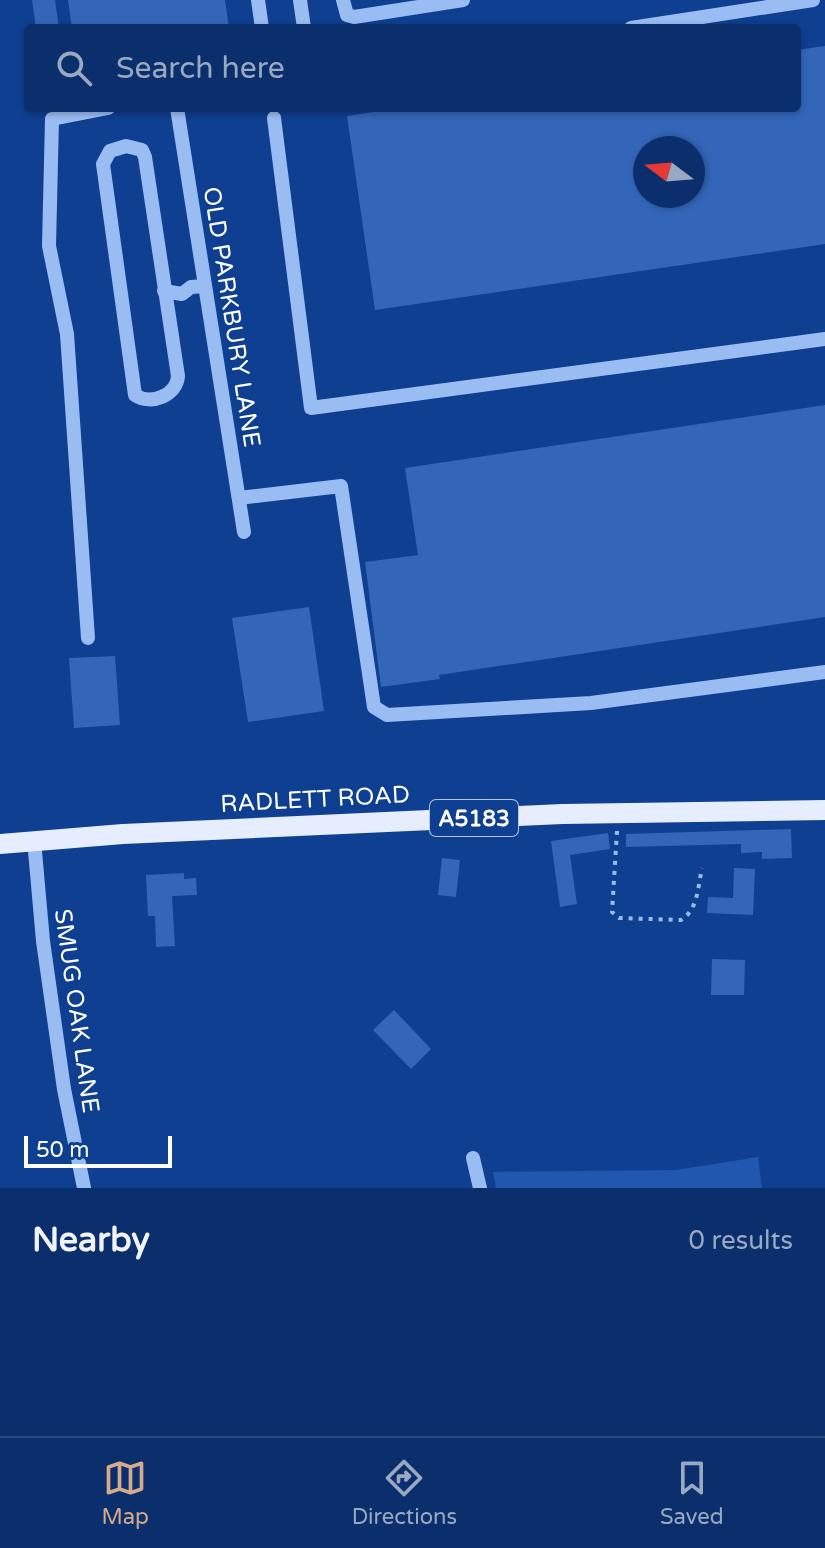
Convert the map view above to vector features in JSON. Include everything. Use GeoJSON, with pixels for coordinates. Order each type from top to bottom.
{"type":"FeatureCollection","features":[{"type":"Feature","properties":{"kind":"main road","name":"RADLETT ROAD"},"geometry":{"type":"LineString","coordinates":[[0,844],[617,813],[825,810]]}},
{"type":"Feature","properties":{"kind":"street"},"geometry":{"type":"LineString","coordinates":[[258,0],[261,24]]}},
{"type":"Feature","properties":{"kind":"street"},"geometry":{"type":"LineString","coordinates":[[300,0],[303,24]]}},
{"type":"Feature","properties":{"kind":"street"},"geometry":{"type":"LineString","coordinates":[[343,0],[347,15],[354,17],[463,0]]}},
{"type":"Feature","properties":{"kind":"street"},"geometry":{"type":"LineString","coordinates":[[657,24],[813,0]]}},
{"type":"Feature","properties":{"kind":"street"},"geometry":{"type":"LineString","coordinates":[[84,112],[52,119],[49,246],[67,334],[88,638]]}},
{"type":"Feature","properties":{"kind":"street","name":"OLD PARKBURY LANE"},"geometry":{"type":"LineString","coordinates":[[177,112],[198,287],[244,532]]}},
{"type":"Feature","properties":{"kind":"street"},"geometry":{"type":"LineString","coordinates":[[274,118],[311,408],[825,339]]}},
{"type":"Feature","properties":{"kind":"street"},"geometry":{"type":"LineString","coordinates":[[137,147],[145,157],[167,290],[178,381],[172,391],[163,397],[141,399],[135,395],[133,385],[103,164],[110,151],[137,147]]}},
{"type":"Feature","properties":{"kind":"street"},"geometry":{"type":"LineString","coordinates":[[167,290],[179,284],[198,287]]}},
{"type":"Feature","properties":{"kind":"street"},"geometry":{"type":"LineString","coordinates":[[239,498],[341,486],[374,707],[387,715],[591,703],[825,672]]}},
{"type":"Feature","properties":{"kind":"street","name":"SMUG OAK LANE"},"geometry":{"type":"LineString","coordinates":[[34,840],[43,941],[64,1089],[84,1188]]}},
{"type":"Feature","properties":{"kind":"street"},"geometry":{"type":"LineString","coordinates":[[473,1158],[480,1188]]}},
{"type":"Feature","properties":{"kind":"path"},"geometry":{"type":"LineString","coordinates":[[617,813],[612,912],[619,918],[681,920],[688,916],[694,905],[702,868]]}},
{"type":"Feature","properties":{"kind":"shaded area"},"geometry":{"type":"Polygon","coordinates":[[[758,1157],[762,1188],[496,1188],[493,1172],[676,1170],[758,1157]]]}},
{"type":"Feature","properties":{"kind":"building"},"geometry":{"type":"Polygon","coordinates":[[[32,0],[55,0],[58,24],[35,24],[32,0]]]}},
{"type":"Feature","properties":{"kind":"building"},"geometry":{"type":"Polygon","coordinates":[[[68,0],[225,0],[228,24],[71,24],[68,0]]]}},
{"type":"Feature","properties":{"kind":"building"},"geometry":{"type":"Polygon","coordinates":[[[825,46],[825,244],[375,310],[347,116],[373,112],[801,112],[801,49],[825,46]]]}},
{"type":"Feature","properties":{"kind":"building"},"geometry":{"type":"Polygon","coordinates":[[[825,405],[825,617],[439,675],[440,679],[381,687],[365,562],[418,555],[405,468],[825,405]]]}},
{"type":"Feature","properties":{"kind":"building"},"geometry":{"type":"Polygon","coordinates":[[[309,607],[324,711],[248,722],[232,618],[309,607]]]}},
{"type":"Feature","properties":{"kind":"building"},"geometry":{"type":"Polygon","coordinates":[[[115,656],[120,725],[74,728],[69,658],[115,656]]]}},
{"type":"Feature","properties":{"kind":"building"},"geometry":{"type":"Polygon","coordinates":[[[791,829],[792,858],[762,859],[762,852],[741,853],[741,844],[626,847],[626,834],[791,829]]]}},
{"type":"Feature","properties":{"kind":"building"},"geometry":{"type":"Polygon","coordinates":[[[608,833],[610,849],[570,855],[577,904],[560,907],[551,841],[608,833]]]}},
{"type":"Feature","properties":{"kind":"building"},"geometry":{"type":"Polygon","coordinates":[[[442,858],[460,860],[456,897],[438,895],[442,858]]]}},
{"type":"Feature","properties":{"kind":"building"},"geometry":{"type":"Polygon","coordinates":[[[734,868],[755,869],[753,915],[707,913],[708,897],[733,898],[734,868]]]}},
{"type":"Feature","properties":{"kind":"building"},"geometry":{"type":"Polygon","coordinates":[[[184,873],[184,879],[196,878],[197,895],[172,896],[175,946],[156,947],[155,916],[148,916],[146,875],[184,873]]]}},
{"type":"Feature","properties":{"kind":"building"},"geometry":{"type":"Polygon","coordinates":[[[712,959],[745,960],[744,995],[711,995],[712,959]]]}},
{"type":"Feature","properties":{"kind":"building"},"geometry":{"type":"Polygon","coordinates":[[[394,1010],[431,1049],[411,1069],[373,1030],[394,1010]]]}}]}
